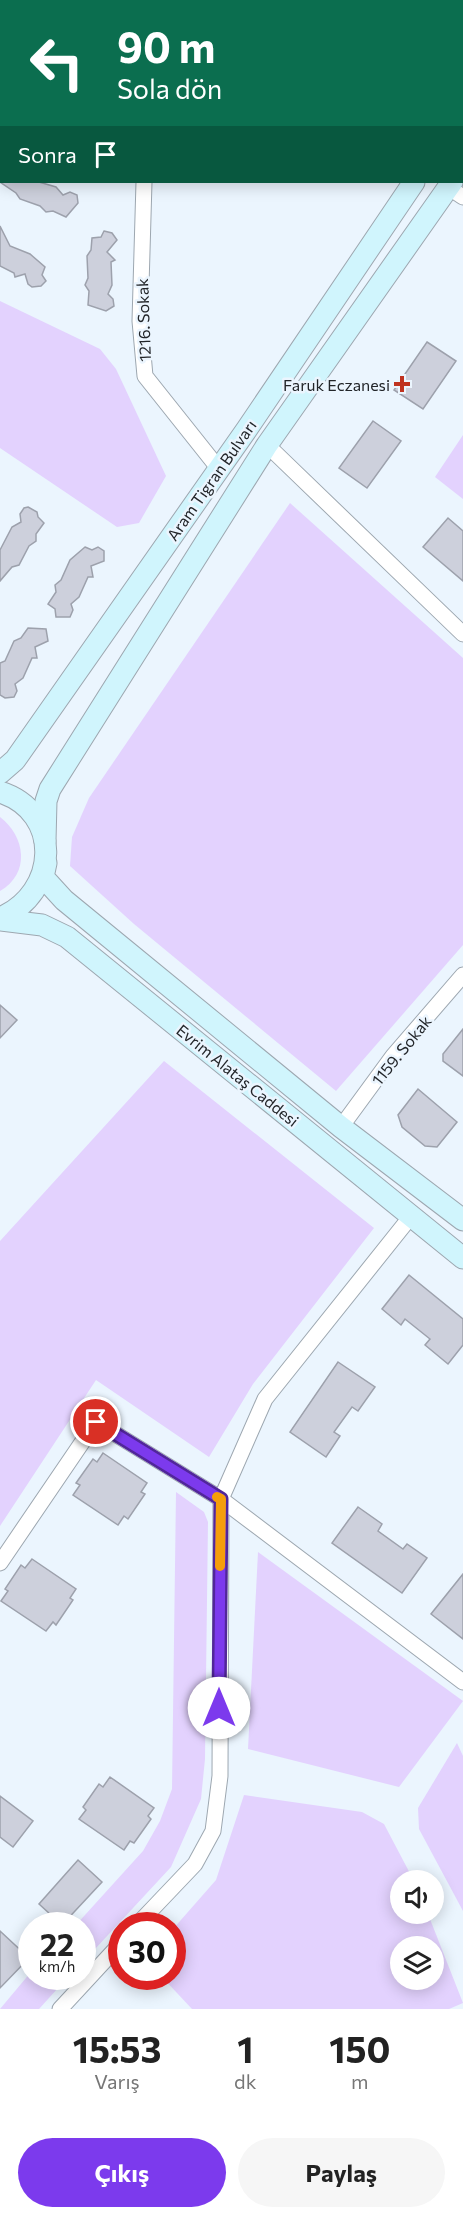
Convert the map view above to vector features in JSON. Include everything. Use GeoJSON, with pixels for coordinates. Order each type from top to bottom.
{"type":"FeatureCollection","features":[{"type":"Feature","properties":{"kind":"main road","name":"Aram Tigran Bulvarı"},"geometry":{"type":"LineString","coordinates":[[0,772],[15,760],[219,469],[413,183]]}},
{"type":"Feature","properties":{"kind":"main road"},"geometry":{"type":"LineString","coordinates":[[454,189],[267,445],[50,789],[46,801],[46,863],[43,877],[64,900],[341,1127],[463,1220]]}},
{"type":"Feature","properties":{"kind":"main road"},"geometry":{"type":"LineString","coordinates":[[0,792],[22,804],[37,821],[45,841]]}},
{"type":"Feature","properties":{"kind":"main road"},"geometry":{"type":"LineString","coordinates":[[0,919],[15,912],[30,899],[41,882],[46,863]]}},
{"type":"Feature","properties":{"kind":"main road","name":"Evrim Alataş Caddesi"},"geometry":{"type":"LineString","coordinates":[[0,919],[42,925],[67,937],[463,1258]]}},
{"type":"Feature","properties":{"kind":"street","name":"1216. Sokak"},"geometry":{"type":"LineString","coordinates":[[144,183],[140,321],[145,376],[219,469]]}},
{"type":"Feature","properties":{"kind":"street"},"geometry":{"type":"LineString","coordinates":[[267,445],[463,634]]}},
{"type":"Feature","properties":{"kind":"street","name":"1159. Sokak"},"geometry":{"type":"LineString","coordinates":[[341,1127],[393,1056],[463,975]]}},
{"type":"Feature","properties":{"kind":"street"},"geometry":{"type":"LineString","coordinates":[[149,1912],[195,1864],[213,1832],[220,1776],[221,1499],[265,1399],[412,1215]]}},
{"type":"Feature","properties":{"kind":"street"},"geometry":{"type":"LineString","coordinates":[[0,1563],[96,1422],[221,1499],[463,1682]]}},
{"type":"Feature","properties":{"kind":"street"},"geometry":{"type":"LineString","coordinates":[[60,2009],[108,1957]]}},
{"type":"Feature","properties":{"kind":"shaded area"},"geometry":{"type":"Polygon","coordinates":[[[0,301],[100,349],[116,369],[166,476],[139,523],[117,527],[0,448],[0,301]]]}},
{"type":"Feature","properties":{"kind":"shaded area"},"geometry":{"type":"Polygon","coordinates":[[[463,435],[463,499],[435,477],[463,435]]]}},
{"type":"Feature","properties":{"kind":"shaded area"},"geometry":{"type":"Polygon","coordinates":[[[290,503],[463,658],[463,945],[336,1091],[134,924],[70,866],[72,837],[89,798],[290,503]]]}},
{"type":"Feature","properties":{"kind":"shaded area"},"geometry":{"type":"Polygon","coordinates":[[[0,817],[15,834],[21,854],[17,875],[0,891],[0,817]]]}},
{"type":"Feature","properties":{"kind":"shaded area"},"geometry":{"type":"Polygon","coordinates":[[[164,1061],[374,1228],[253,1384],[209,1457],[96,1380],[0,1526],[0,1241],[164,1061]]]}},
{"type":"Feature","properties":{"kind":"shaded area"},"geometry":{"type":"Polygon","coordinates":[[[176,1492],[204,1512],[208,1522],[205,1759],[201,1799],[171,1867],[129,1912],[108,1912],[108,1935],[96,1948],[96,1912],[88,1912],[143,1851],[160,1821],[172,1789],[176,1492]]]}},
{"type":"Feature","properties":{"kind":"shaded area"},"geometry":{"type":"Polygon","coordinates":[[[258,1552],[463,1701],[399,1787],[248,1749],[258,1552]]]}},
{"type":"Feature","properties":{"kind":"shaded area"},"geometry":{"type":"Polygon","coordinates":[[[457,1743],[463,1756],[463,1911],[444,1876],[444,1870],[441,1870],[419,1829],[418,1808],[457,1743]]]}},
{"type":"Feature","properties":{"kind":"shaded area"},"geometry":{"type":"Polygon","coordinates":[[[244,1795],[362,1812],[384,1824],[408,1870],[390,1870],[390,1924],[432,1924],[437,1936],[390,1936],[390,1990],[444,1990],[444,1955],[463,2003],[449,2009],[192,2009],[174,1990],[186,1990],[186,1914],[216,1880],[244,1795]]]}},
{"type":"Feature","properties":{"kind":"shaded area"},"geometry":{"type":"Polygon","coordinates":[[[18,1988],[18,1990],[56,1990],[39,2009],[0,2009],[18,1988]]]}},
{"type":"Feature","properties":{"kind":"building"},"geometry":{"type":"Polygon","coordinates":[[[1,183],[42,183],[56,187],[63,195],[70,192],[77,195],[78,203],[66,217],[53,211],[46,212],[40,206],[20,199],[16,193],[1,183]]]}},
{"type":"Feature","properties":{"kind":"building"},"geometry":{"type":"Polygon","coordinates":[[[0,226],[10,246],[30,254],[45,267],[42,275],[46,281],[41,286],[32,287],[28,284],[25,274],[15,277],[14,273],[0,266],[0,226]]]}},
{"type":"Feature","properties":{"kind":"building"},"geometry":{"type":"Polygon","coordinates":[[[104,231],[112,233],[117,240],[107,252],[115,260],[111,262],[112,285],[108,294],[113,299],[114,306],[106,311],[88,305],[89,291],[85,285],[88,278],[87,256],[91,250],[92,238],[101,237],[104,231]]]}},
{"type":"Feature","properties":{"kind":"building"},"geometry":{"type":"Polygon","coordinates":[[[427,342],[456,361],[423,409],[394,390],[427,342]]]}},
{"type":"Feature","properties":{"kind":"building"},"geometry":{"type":"Polygon","coordinates":[[[373,421],[401,441],[367,488],[339,468],[373,421]]]}},
{"type":"Feature","properties":{"kind":"building"},"geometry":{"type":"Polygon","coordinates":[[[28,507],[37,512],[38,517],[44,523],[36,534],[36,541],[29,546],[19,565],[12,567],[0,581],[0,550],[12,527],[21,522],[20,514],[24,508],[28,507]]]}},
{"type":"Feature","properties":{"kind":"building"},"geometry":{"type":"Polygon","coordinates":[[[448,518],[463,531],[463,581],[423,547],[448,518]]]}},
{"type":"Feature","properties":{"kind":"building"},"geometry":{"type":"Polygon","coordinates":[[[85,547],[92,550],[98,547],[104,551],[104,561],[91,566],[93,577],[88,577],[79,597],[71,604],[73,610],[70,617],[56,617],[55,609],[48,604],[56,592],[55,585],[61,580],[70,560],[85,547]]]}},
{"type":"Feature","properties":{"kind":"building"},"geometry":{"type":"Polygon","coordinates":[[[28,628],[46,629],[48,641],[35,647],[37,658],[32,658],[23,678],[15,684],[17,691],[14,697],[5,698],[0,695],[0,663],[5,661],[14,641],[21,638],[28,628]]]}},
{"type":"Feature","properties":{"kind":"building"},"geometry":{"type":"Polygon","coordinates":[[[0,1005],[17,1020],[0,1038],[0,1005]]]}},
{"type":"Feature","properties":{"kind":"building"},"geometry":{"type":"Polygon","coordinates":[[[463,1029],[463,1076],[443,1061],[443,1054],[463,1029]]]}},
{"type":"Feature","properties":{"kind":"building"},"geometry":{"type":"Polygon","coordinates":[[[418,1089],[457,1122],[437,1147],[425,1146],[402,1127],[398,1115],[418,1089]]]}},
{"type":"Feature","properties":{"kind":"building"},"geometry":{"type":"Polygon","coordinates":[[[409,1275],[463,1319],[463,1345],[448,1364],[425,1345],[430,1339],[405,1319],[401,1325],[382,1309],[409,1275]]]}},
{"type":"Feature","properties":{"kind":"building"},"geometry":{"type":"Polygon","coordinates":[[[338,1362],[375,1387],[358,1411],[352,1407],[334,1432],[340,1436],[326,1457],[290,1432],[338,1362]]]}},
{"type":"Feature","properties":{"kind":"building"},"geometry":{"type":"Polygon","coordinates":[[[103,1453],[147,1483],[141,1492],[145,1494],[128,1519],[124,1516],[118,1525],[73,1495],[80,1485],[76,1483],[93,1459],[97,1462],[103,1453]]]}},
{"type":"Feature","properties":{"kind":"building"},"geometry":{"type":"Polygon","coordinates":[[[358,1507],[382,1524],[378,1531],[403,1549],[407,1544],[427,1558],[402,1593],[332,1543],[358,1507]]]}},
{"type":"Feature","properties":{"kind":"building"},"geometry":{"type":"Polygon","coordinates":[[[32,1559],[76,1589],[70,1598],[73,1600],[56,1625],[53,1622],[46,1631],[1,1601],[8,1591],[5,1589],[21,1565],[25,1568],[32,1559]]]}},
{"type":"Feature","properties":{"kind":"building"},"geometry":{"type":"Polygon","coordinates":[[[463,1574],[463,1639],[431,1614],[463,1574]]]}},
{"type":"Feature","properties":{"kind":"building"},"geometry":{"type":"Polygon","coordinates":[[[110,1777],[154,1808],[148,1816],[151,1819],[134,1843],[130,1841],[124,1850],[79,1819],[86,1810],[83,1807],[99,1784],[103,1787],[110,1777]]]}},
{"type":"Feature","properties":{"kind":"building"},"geometry":{"type":"Polygon","coordinates":[[[0,1796],[33,1821],[13,1847],[0,1837],[0,1796]]]}},
{"type":"Feature","properties":{"kind":"building"},"geometry":{"type":"Polygon","coordinates":[[[78,1860],[102,1882],[74,1912],[48,1912],[39,1904],[78,1860]]]}},
{"type":"Feature","properties":{"kind":"building"},"geometry":{"type":"Polygon","coordinates":[[[0,1931],[18,1948],[18,1969],[0,1988],[0,1931]]]}},
{"type":"Feature","properties":{"kind":"slow traffic"},"geometry":{"type":"LineString","coordinates":[[217,1497],[221,1499],[220,1566]]}},
{"type":"Feature","properties":{"kind":"place","name":"Faruk Eczanesi"},"geometry":{"type":"Point","coordinates":[402,384]}},
{"type":"Feature","properties":{"kind":"route"},"geometry":{"type":"LineString","coordinates":[[96,1422],[221,1499],[219,1708]]}}]}
